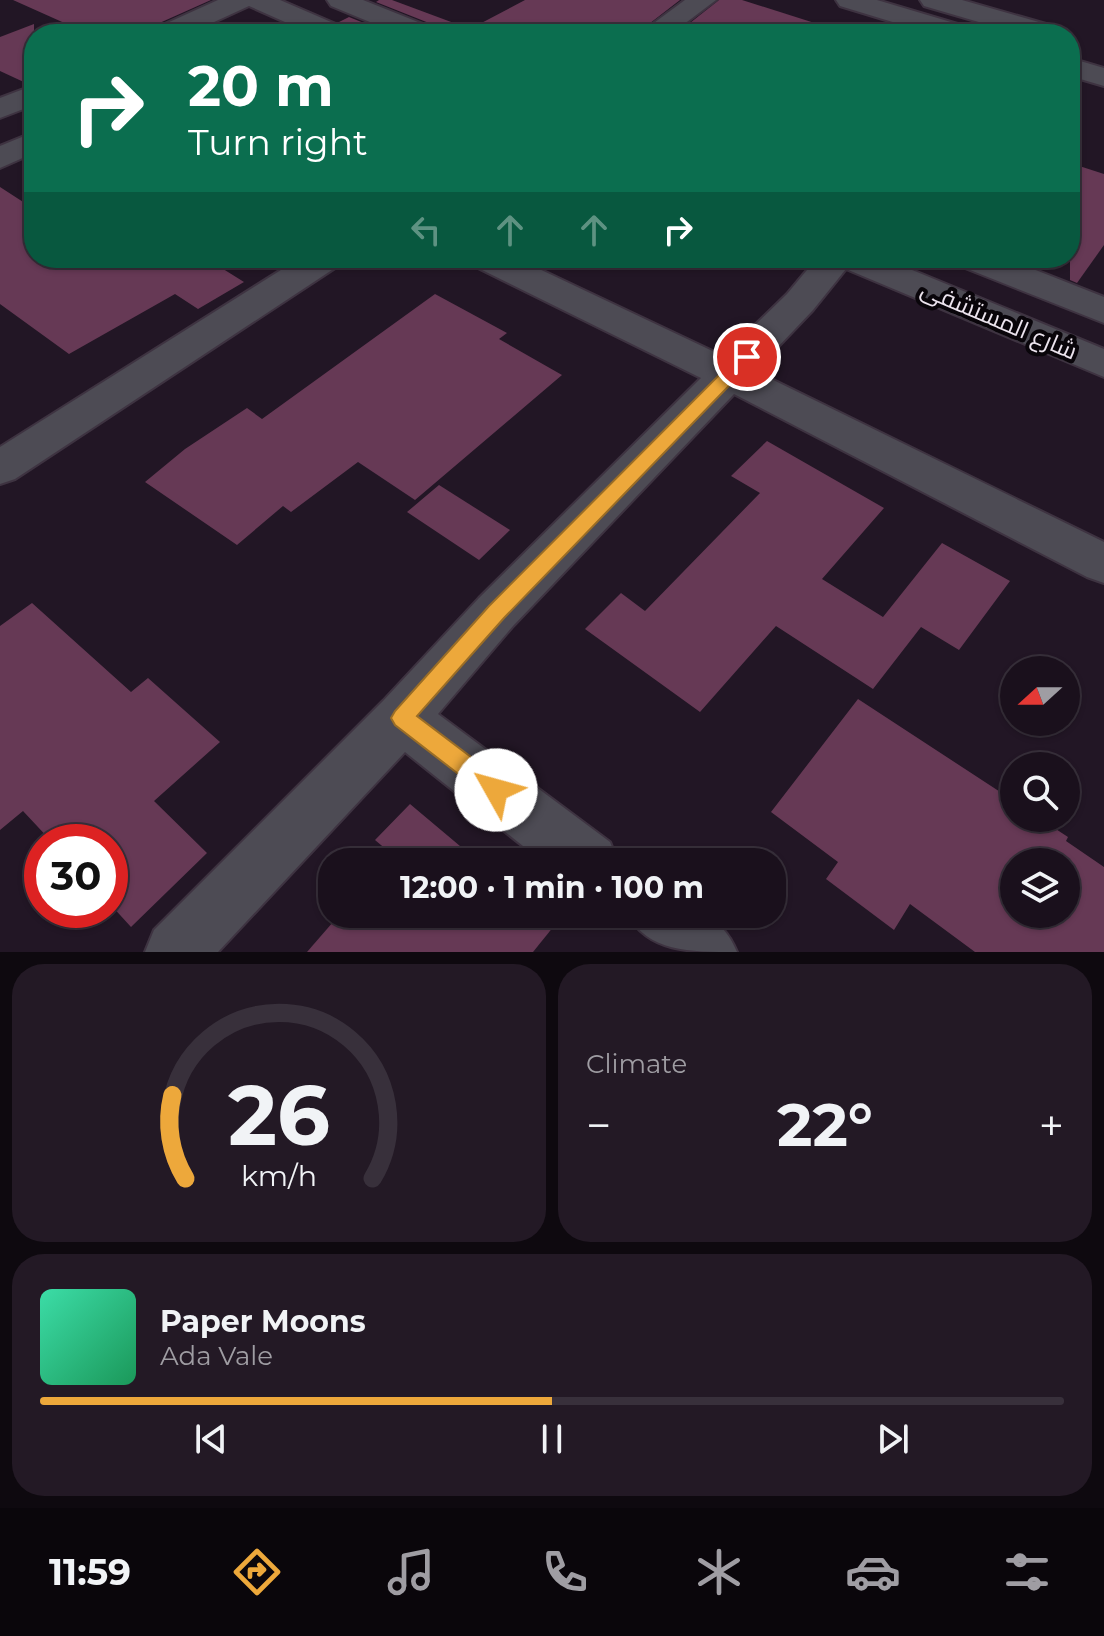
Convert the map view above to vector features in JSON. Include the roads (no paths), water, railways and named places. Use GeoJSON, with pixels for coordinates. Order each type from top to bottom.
{"type":"FeatureCollection","features":[{"type":"Feature","properties":{"kind":"street"},"geometry":{"type":"LineString","coordinates":[[188,24],[240,0]]}},
{"type":"Feature","properties":{"kind":"street"},"geometry":{"type":"LineString","coordinates":[[258,0],[311,24]]}},
{"type":"Feature","properties":{"kind":"street"},"geometry":{"type":"LineString","coordinates":[[340,0],[399,24]]}},
{"type":"Feature","properties":{"kind":"street"},"geometry":{"type":"LineString","coordinates":[[668,24],[703,0]]}},
{"type":"Feature","properties":{"kind":"street"},"geometry":{"type":"LineString","coordinates":[[849,0],[928,24]]}},
{"type":"Feature","properties":{"kind":"street"},"geometry":{"type":"LineString","coordinates":[[933,0],[1016,24]]}},
{"type":"Feature","properties":{"kind":"street"},"geometry":{"type":"LineString","coordinates":[[281,24],[295,17]]}},
{"type":"Feature","properties":{"kind":"street"},"geometry":{"type":"LineString","coordinates":[[1080,43],[1104,50]]}},
{"type":"Feature","properties":{"kind":"street"},"geometry":{"type":"LineString","coordinates":[[1080,70],[1104,77]]}},
{"type":"Feature","properties":{"kind":"street"},"geometry":{"type":"LineString","coordinates":[[0,109],[24,98]]}},
{"type":"Feature","properties":{"kind":"street"},"geometry":{"type":"LineString","coordinates":[[0,158],[24,146]]}},
{"type":"Feature","properties":{"kind":"street"},"geometry":{"type":"LineString","coordinates":[[0,468],[310,268]]}},
{"type":"Feature","properties":{"kind":"street"},"geometry":{"type":"LineString","coordinates":[[508,268],[729,375],[1104,564]]}},
{"type":"Feature","properties":{"kind":"street"},"geometry":{"type":"LineString","coordinates":[[176,952],[402,718],[496,612],[800,302],[828,268]]}},
{"type":"Feature","properties":{"kind":"street","name":"شارع المستشفى"},"geometry":{"type":"LineString","coordinates":[[875,268],[1104,364]]}},
{"type":"Feature","properties":{"kind":"street","name":"شارع المستشفى"},"geometry":{"type":"LineString","coordinates":[[998,268],[1104,311]]}},
{"type":"Feature","properties":{"kind":"street"},"geometry":{"type":"LineString","coordinates":[[402,718],[571,848]]}},
{"type":"Feature","properties":{"kind":"street"},"geometry":{"type":"LineString","coordinates":[[675,928],[706,952]]}}]}
